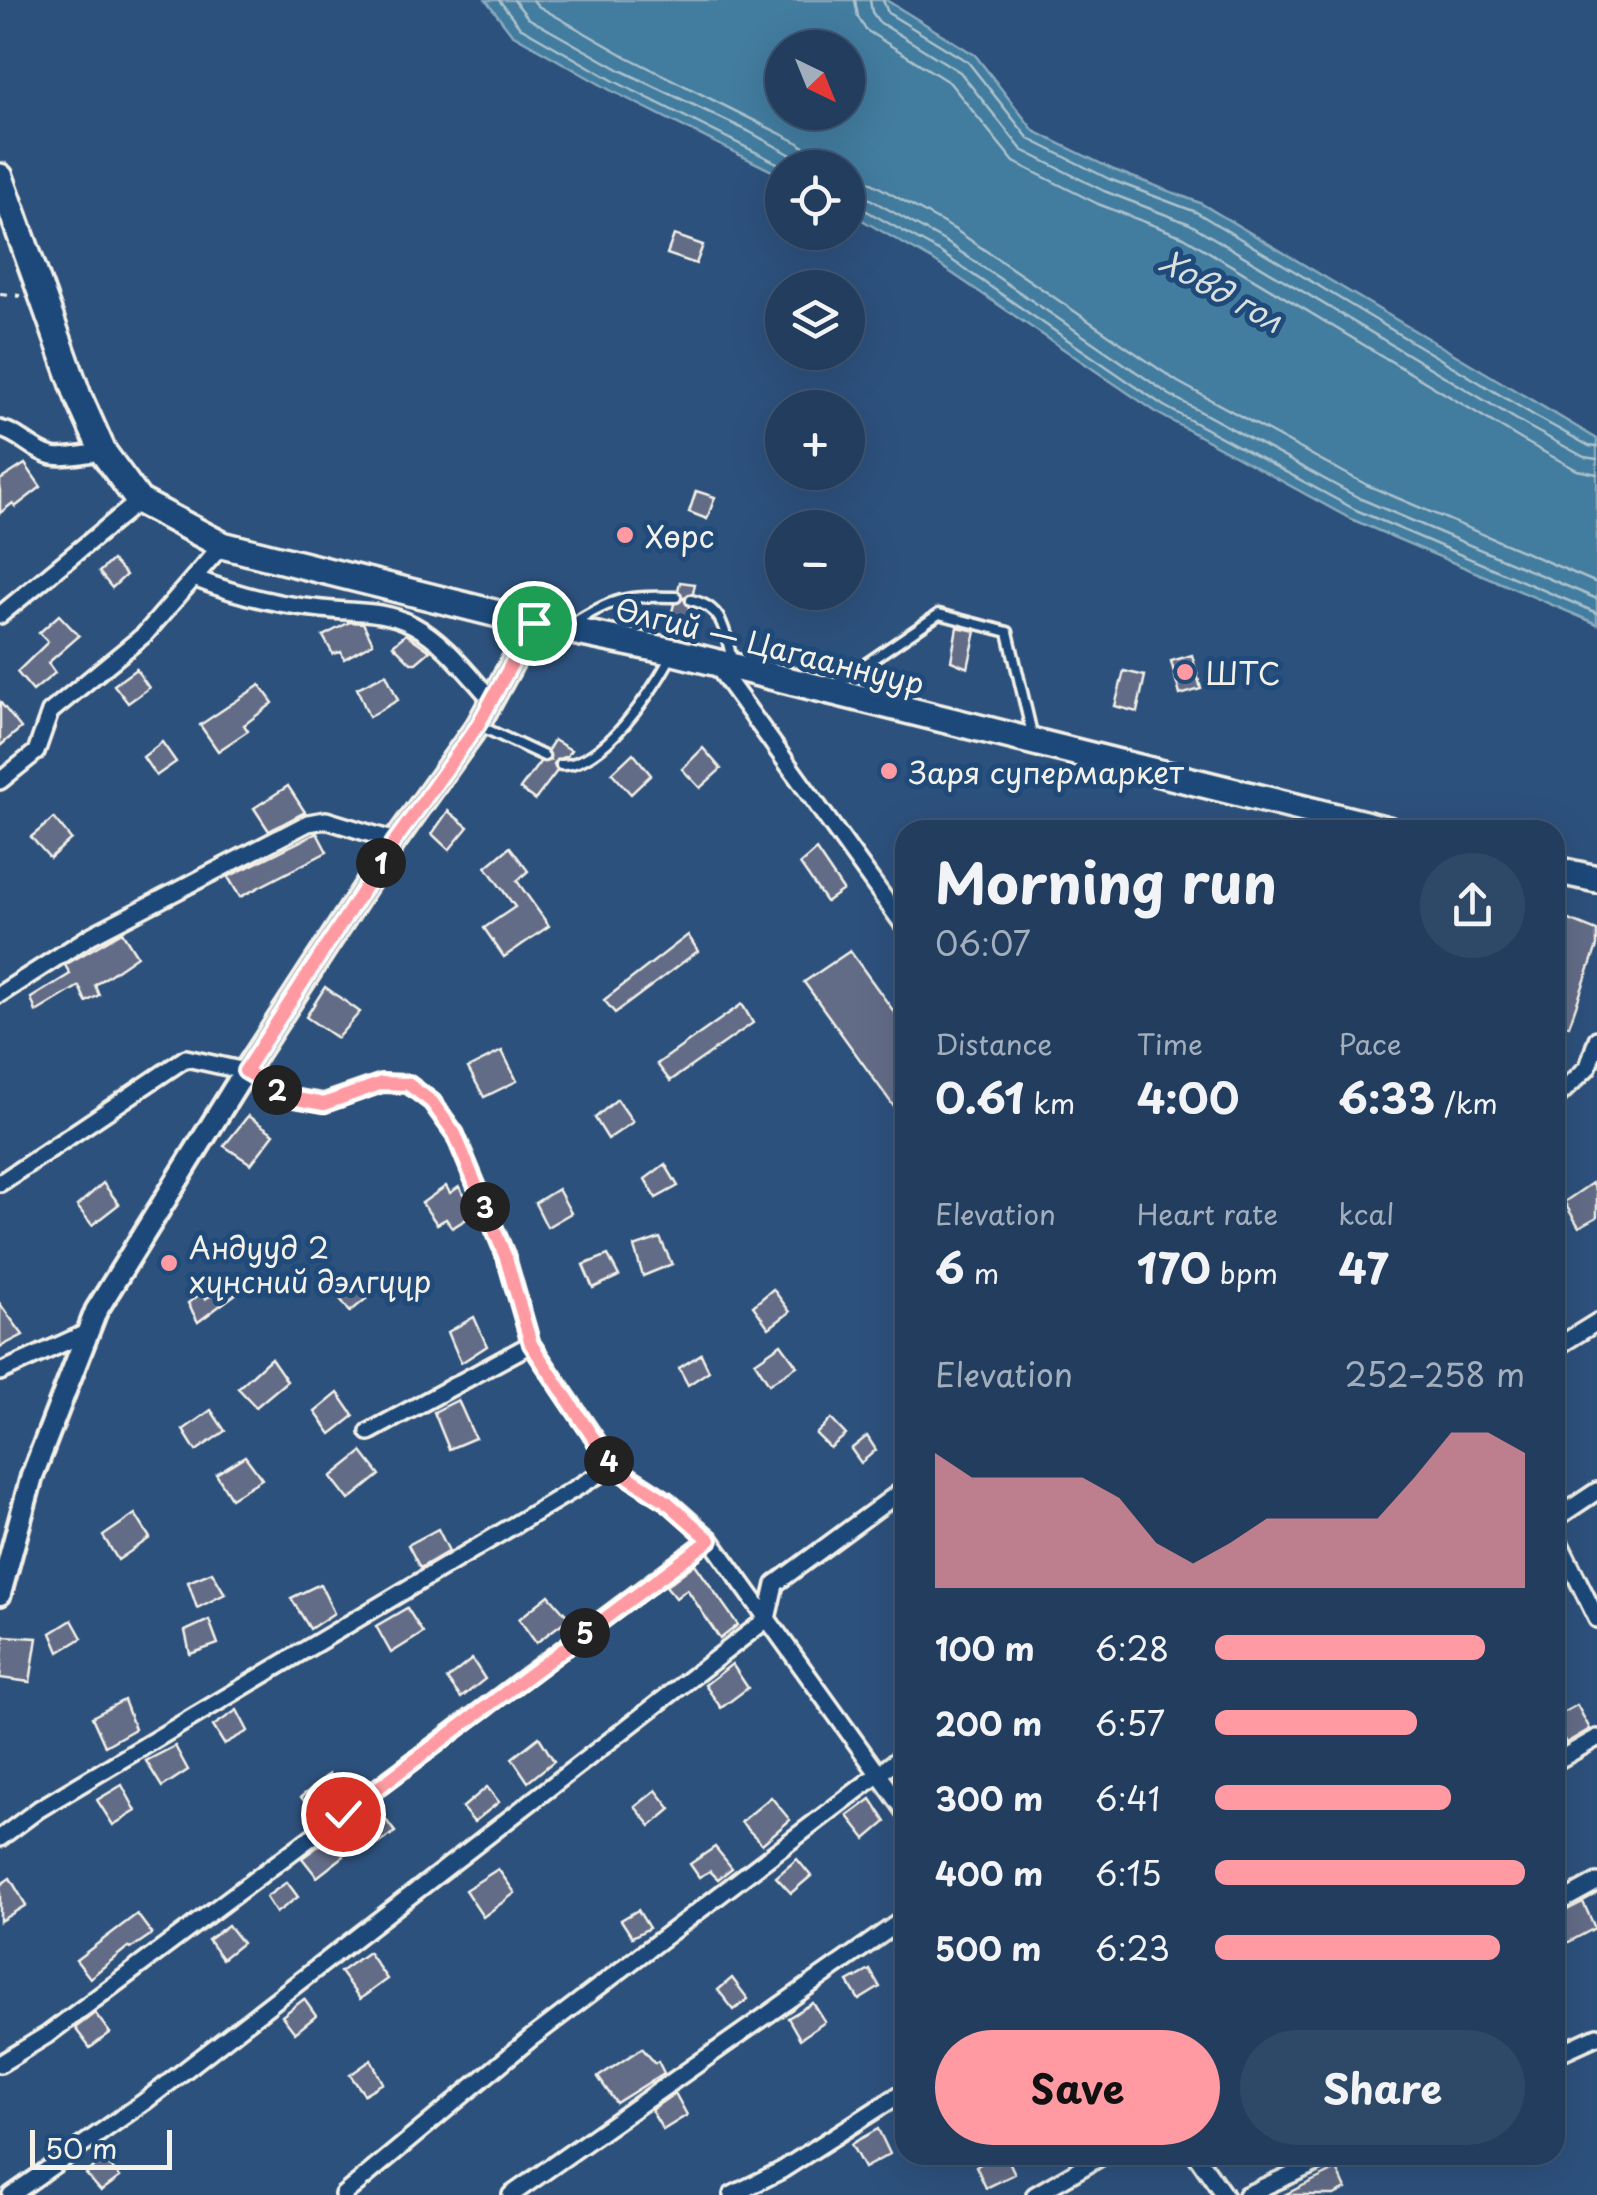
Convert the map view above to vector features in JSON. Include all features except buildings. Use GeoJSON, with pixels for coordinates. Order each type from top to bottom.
{"type":"FeatureCollection","features":[{"type":"Feature","properties":{"kind":"highway","name":"Өлгий — Цагааннуур"},"geometry":{"type":"LineString","coordinates":[[0,177],[33,276],[103,452],[139,502],[222,546],[534,623],[674,652],[1330,820]]}},
{"type":"Feature","properties":{"kind":"highway"},"geometry":{"type":"LineString","coordinates":[[1565,872],[1597,880]]}},
{"type":"Feature","properties":{"kind":"street"},"geometry":{"type":"LineString","coordinates":[[0,429],[54,457],[103,452]]}},
{"type":"Feature","properties":{"kind":"street"},"geometry":{"type":"LineString","coordinates":[[0,615],[139,502]]}},
{"type":"Feature","properties":{"kind":"street"},"geometry":{"type":"LineString","coordinates":[[0,781],[36,752],[50,712],[145,634],[222,546]]}},
{"type":"Feature","properties":{"kind":"street"},"geometry":{"type":"LineString","coordinates":[[194,578],[272,602],[324,610],[367,610],[397,618],[443,647],[492,700]]}},
{"type":"Feature","properties":{"kind":"street"},"geometry":{"type":"LineString","coordinates":[[0,1594],[9,1531],[96,1311],[245,1071],[395,841],[478,725],[534,623]]}},
{"type":"Feature","properties":{"kind":"street"},"geometry":{"type":"LineString","coordinates":[[726,668],[895,913]]}},
{"type":"Feature","properties":{"kind":"street"},"geometry":{"type":"LineString","coordinates":[[0,994],[92,935],[308,823],[326,820],[395,841]]}},
{"type":"Feature","properties":{"kind":"street"},"geometry":{"type":"LineString","coordinates":[[1565,1089],[1588,1066],[1597,1039]]}},
{"type":"Feature","properties":{"kind":"street"},"geometry":{"type":"LineString","coordinates":[[0,1182],[186,1058],[245,1071],[292,1098],[324,1104],[382,1083],[408,1084],[432,1102],[455,1134],[500,1242],[531,1344],[612,1466],[666,1501],[710,1540],[895,1798]]}},
{"type":"Feature","properties":{"kind":"street"},"geometry":{"type":"LineString","coordinates":[[1565,1342],[1597,1322]]}},
{"type":"Feature","properties":{"kind":"street"},"geometry":{"type":"LineString","coordinates":[[0,1372],[88,1332]]}},
{"type":"Feature","properties":{"kind":"street"},"geometry":{"type":"LineString","coordinates":[[369,1432],[531,1344]]}},
{"type":"Feature","properties":{"kind":"street"},"geometry":{"type":"LineString","coordinates":[[0,1838],[39,1809],[612,1466]]}},
{"type":"Feature","properties":{"kind":"street"},"geometry":{"type":"LineString","coordinates":[[1565,1512],[1597,1491]]}},
{"type":"Feature","properties":{"kind":"street"},"geometry":{"type":"LineString","coordinates":[[11,2195],[144,2102],[767,1619],[775,1584],[895,1496]]}},
{"type":"Feature","properties":{"kind":"street"},"geometry":{"type":"LineString","coordinates":[[0,2064],[47,2035],[710,1540]]}},
{"type":"Feature","properties":{"kind":"street"},"geometry":{"type":"LineString","coordinates":[[1565,1554],[1597,1619]]}},
{"type":"Feature","properties":{"kind":"street"},"geometry":{"type":"LineString","coordinates":[[1565,1756],[1597,1738]]}},
{"type":"Feature","properties":{"kind":"street"},"geometry":{"type":"LineString","coordinates":[[343,2195],[530,2039],[895,1763]]}},
{"type":"Feature","properties":{"kind":"street"},"geometry":{"type":"LineString","coordinates":[[1565,1900],[1597,1882]]}},
{"type":"Feature","properties":{"kind":"street"},"geometry":{"type":"LineString","coordinates":[[510,2195],[895,1925]]}},
{"type":"Feature","properties":{"kind":"street"},"geometry":{"type":"LineString","coordinates":[[1565,2050],[1597,2036]]}},
{"type":"Feature","properties":{"kind":"street"},"geometry":{"type":"LineString","coordinates":[[732,2195],[782,2170],[895,2098]]}},
{"type":"Feature","properties":{"kind":"street"},"geometry":{"type":"LineString","coordinates":[[1036,2195],[1087,2165]]}},
{"type":"Feature","properties":{"kind":"street"},"geometry":{"type":"LineString","coordinates":[[1203,2165],[1224,2195]]}},
{"type":"Feature","properties":{"kind":"street"},"geometry":{"type":"LineString","coordinates":[[1246,2195],[1312,2165]]}},
{"type":"Feature","properties":{"kind":"lane"},"geometry":{"type":"LineString","coordinates":[[564,629],[605,603],[634,596],[676,597]]}},
{"type":"Feature","properties":{"kind":"lane"},"geometry":{"type":"LineString","coordinates":[[692,600],[717,611],[723,622],[726,668]]}},
{"type":"Feature","properties":{"kind":"lane"},"geometry":{"type":"LineString","coordinates":[[824,692],[939,614],[1008,632],[1034,743]]}},
{"type":"Feature","properties":{"kind":"lane"},"geometry":{"type":"LineString","coordinates":[[561,765],[573,765],[591,756],[620,728],[654,689],[674,652]]}},
{"type":"Feature","properties":{"kind":"lane"},"geometry":{"type":"LineString","coordinates":[[478,725],[544,756]]}},
{"type":"Feature","properties":{"kind":"path"},"geometry":{"type":"LineString","coordinates":[[0,294],[15,298]]}},
{"type":"Feature","properties":{"kind":"water","name":"Ховд гол"},"geometry":{"type":"Polygon","coordinates":[[[486,0],[886,0],[975,55],[1034,131],[1114,170],[1200,203],[1597,439],[1597,624],[1351,519],[1159,414],[934,261],[865,222],[865,150],[765,150],[765,168],[610,90],[512,34],[486,0]]]}},
{"type":"Feature","properties":{"kind":"place","name":"Хөрс"},"geometry":{"type":"Point","coordinates":[625,535]}},
{"type":"Feature","properties":{"kind":"place","name":"ШТС"},"geometry":{"type":"Point","coordinates":[1185,672]}},
{"type":"Feature","properties":{"kind":"place","name":"Заря супермаркет"},"geometry":{"type":"Point","coordinates":[889,771]}},
{"type":"Feature","properties":{"kind":"place","name":"Андууд 2 хүнсний дэлгүүр"},"geometry":{"type":"Point","coordinates":[169,1263]}},
{"type":"Feature","properties":{"kind":"route"},"geometry":{"type":"LineString","coordinates":[[343,1814],[710,1540],[666,1501],[612,1466],[531,1344],[506,1258],[455,1134],[432,1102],[408,1084],[382,1083],[324,1104],[292,1098],[245,1071],[395,841],[478,725],[534,623]]}}]}
